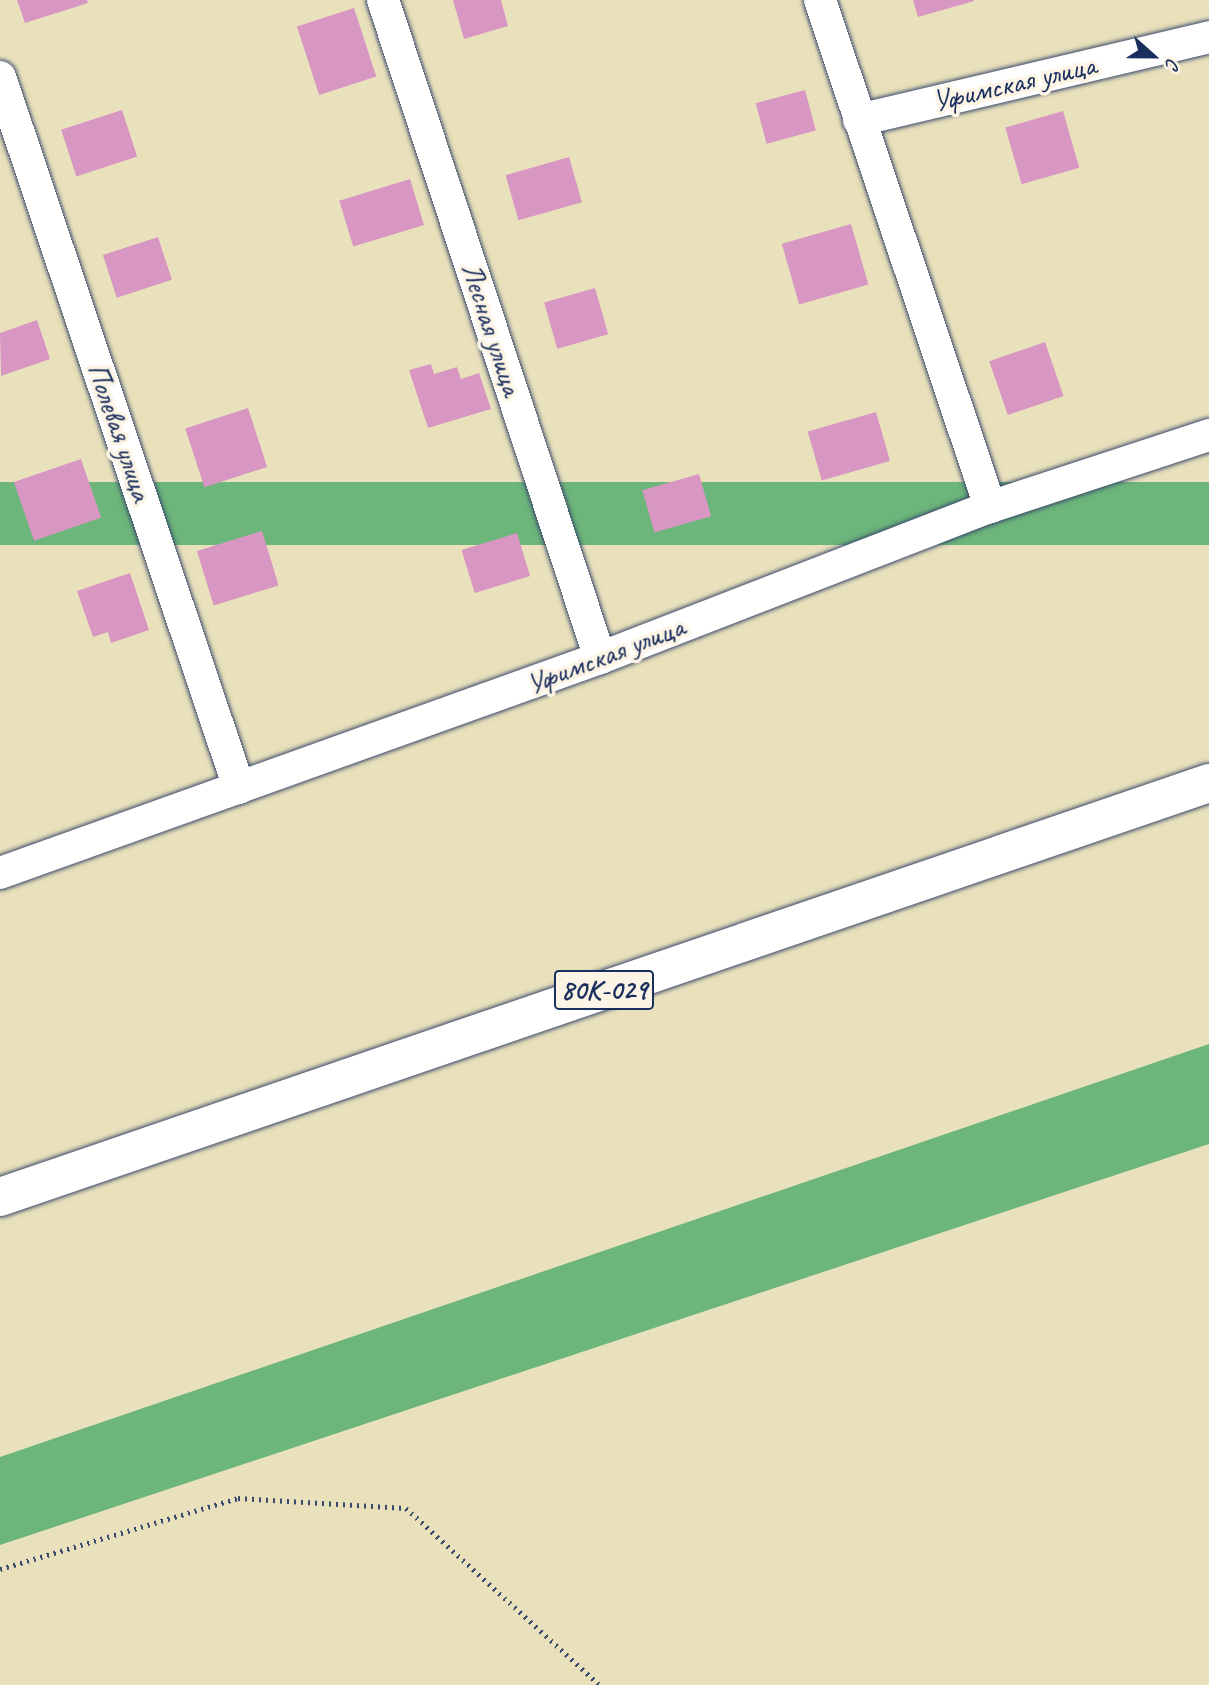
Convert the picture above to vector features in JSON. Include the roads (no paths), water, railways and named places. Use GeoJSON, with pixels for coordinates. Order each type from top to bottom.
{"type":"FeatureCollection","features":[{"type":"Feature","properties":{"kind":"main road","name":"80К-029"},"geometry":{"type":"LineString","coordinates":[[0,1196],[1209,783]]}},
{"type":"Feature","properties":{"kind":"street","name":"Лесная улица"},"geometry":{"type":"LineString","coordinates":[[383,0],[600,659]]}},
{"type":"Feature","properties":{"kind":"street"},"geometry":{"type":"LineString","coordinates":[[820,0],[990,507]]}},
{"type":"Feature","properties":{"kind":"street","name":"Уфимская улица"},"geometry":{"type":"LineString","coordinates":[[859,120],[1209,37]]}},
{"type":"Feature","properties":{"kind":"street","name":"Полевая улица"},"geometry":{"type":"LineString","coordinates":[[0,77],[239,788]]}},
{"type":"Feature","properties":{"kind":"street","name":"Уфимская улица"},"geometry":{"type":"LineString","coordinates":[[0,873],[600,659],[990,507],[1209,435]]}}]}
